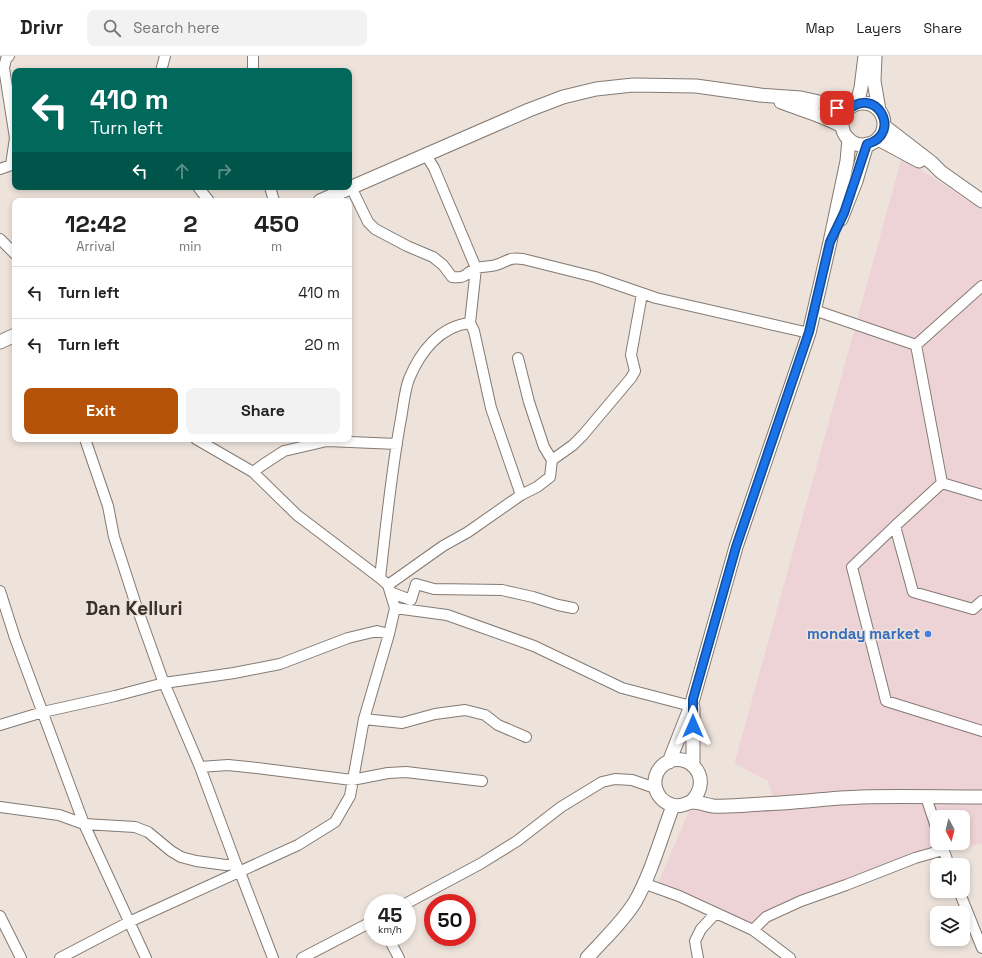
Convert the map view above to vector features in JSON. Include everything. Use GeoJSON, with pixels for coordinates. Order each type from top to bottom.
{"type":"FeatureCollection","features":[{"type":"Feature","properties":{"kind":"main road"},"geometry":{"type":"LineString","coordinates":[[857,103],[861,88],[865,56]]}},
{"type":"Feature","properties":{"kind":"main road"},"geometry":{"type":"LineString","coordinates":[[875,56],[874,81],[879,110]]}},
{"type":"Feature","properties":{"kind":"main road"},"geometry":{"type":"LineString","coordinates":[[352,188],[529,110],[563,97],[596,89],[633,85],[696,86],[760,95],[801,98],[828,104],[846,112]]}},
{"type":"Feature","properties":{"kind":"main road"},"geometry":{"type":"LineString","coordinates":[[760,95],[829,118],[842,126]]}},
{"type":"Feature","properties":{"kind":"main road"},"geometry":{"type":"LineString","coordinates":[[830,242],[844,213],[872,142],[882,133],[884,126],[884,117],[879,110],[869,103],[857,103],[846,112],[843,119],[842,126],[844,133],[849,139],[857,144],[872,142],[941,172],[982,200]]}},
{"type":"Feature","properties":{"kind":"main road"},"geometry":{"type":"LineString","coordinates":[[884,126],[932,163],[941,172]]}},
{"type":"Feature","properties":{"kind":"main road"},"geometry":{"type":"LineString","coordinates":[[669,762],[692,703],[736,547],[809,332],[847,161],[849,139]]}},
{"type":"Feature","properties":{"kind":"main road"},"geometry":{"type":"LineString","coordinates":[[327,198],[347,190]]}},
{"type":"Feature","properties":{"kind":"main road"},"geometry":{"type":"LineString","coordinates":[[0,342],[12,336]]}},
{"type":"Feature","properties":{"kind":"main road"},"geometry":{"type":"LineString","coordinates":[[692,703],[693,766]]}},
{"type":"Feature","properties":{"kind":"main road"},"geometry":{"type":"LineString","coordinates":[[679,760],[693,766],[698,772],[701,780],[699,792],[691,802],[686,805],[673,806],[662,800],[655,788],[655,780],[657,773],[662,766],[669,762],[679,760]]}},
{"type":"Feature","properties":{"kind":"main road"},"geometry":{"type":"LineString","coordinates":[[691,802],[713,806],[774,804],[861,797],[982,797]]}},
{"type":"Feature","properties":{"kind":"main road"},"geometry":{"type":"LineString","coordinates":[[590,957],[634,902],[652,864],[673,806]]}},
{"type":"Feature","properties":{"kind":"street"},"geometry":{"type":"LineString","coordinates":[[9,56],[6,59],[4,68],[12,124]]}},
{"type":"Feature","properties":{"kind":"street"},"geometry":{"type":"LineString","coordinates":[[162,68],[164,56]]}},
{"type":"Feature","properties":{"kind":"street"},"geometry":{"type":"LineString","coordinates":[[253,56],[253,68]]}},
{"type":"Feature","properties":{"kind":"street"},"geometry":{"type":"LineString","coordinates":[[426,155],[434,168],[476,268],[470,322],[474,331],[491,408],[521,495]]}},
{"type":"Feature","properties":{"kind":"street"},"geometry":{"type":"LineString","coordinates":[[0,169],[11,165],[12,156]]}},
{"type":"Feature","properties":{"kind":"street"},"geometry":{"type":"LineString","coordinates":[[352,188],[368,222],[375,229],[407,246],[433,257],[443,265],[452,276],[458,278],[467,275],[476,268],[497,265],[513,257],[594,277],[663,300],[809,332]]}},
{"type":"Feature","properties":{"kind":"street"},"geometry":{"type":"LineString","coordinates":[[200,190],[207,198]]}},
{"type":"Feature","properties":{"kind":"street"},"geometry":{"type":"LineString","coordinates":[[0,239],[12,251]]}},
{"type":"Feature","properties":{"kind":"street"},"geometry":{"type":"LineString","coordinates":[[916,345],[982,286]]}},
{"type":"Feature","properties":{"kind":"street"},"geometry":{"type":"LineString","coordinates":[[552,460],[573,445],[583,435],[631,378],[635,371],[631,356],[642,294]]}},
{"type":"Feature","properties":{"kind":"street"},"geometry":{"type":"LineString","coordinates":[[814,310],[916,345]]}},
{"type":"Feature","properties":{"kind":"street"},"geometry":{"type":"LineString","coordinates":[[380,578],[397,444],[408,381],[426,349],[442,332],[460,324],[470,322]]}},
{"type":"Feature","properties":{"kind":"street"},"geometry":{"type":"LineString","coordinates":[[916,345],[942,483]]}},
{"type":"Feature","properties":{"kind":"street"},"geometry":{"type":"LineString","coordinates":[[389,589],[443,546],[468,532],[521,495],[537,487],[550,476],[552,460],[544,447],[529,402],[518,358]]}},
{"type":"Feature","properties":{"kind":"street"},"geometry":{"type":"LineString","coordinates":[[86,442],[108,506],[114,537],[136,605],[164,683],[200,767],[273,958]]}},
{"type":"Feature","properties":{"kind":"street"},"geometry":{"type":"LineString","coordinates":[[60,958],[238,868],[298,846],[335,822],[350,796],[364,719],[389,634],[395,608],[389,589],[380,578],[298,515],[253,472],[201,442]]}},
{"type":"Feature","properties":{"kind":"street"},"geometry":{"type":"LineString","coordinates":[[253,472],[284,451],[323,442]]}},
{"type":"Feature","properties":{"kind":"street"},"geometry":{"type":"LineString","coordinates":[[350,442],[397,444]]}},
{"type":"Feature","properties":{"kind":"street"},"geometry":{"type":"LineString","coordinates":[[942,483],[982,495]]}},
{"type":"Feature","properties":{"kind":"street"},"geometry":{"type":"LineString","coordinates":[[942,483],[852,567],[886,701],[982,731]]}},
{"type":"Feature","properties":{"kind":"street"},"geometry":{"type":"LineString","coordinates":[[896,526],[913,592],[973,609],[982,601]]}},
{"type":"Feature","properties":{"kind":"street"},"geometry":{"type":"LineString","coordinates":[[389,589],[411,600],[416,584],[434,589],[502,590],[573,608]]}},
{"type":"Feature","properties":{"kind":"street"},"geometry":{"type":"LineString","coordinates":[[0,591],[14,638],[84,824],[146,958]]}},
{"type":"Feature","properties":{"kind":"street"},"geometry":{"type":"LineString","coordinates":[[395,608],[447,615],[534,646],[622,688],[692,703]]}},
{"type":"Feature","properties":{"kind":"street"},"geometry":{"type":"LineString","coordinates":[[0,725],[43,712],[115,696],[164,683],[234,673],[280,664],[348,638],[377,631],[389,634]]}},
{"type":"Feature","properties":{"kind":"street"},"geometry":{"type":"LineString","coordinates":[[364,719],[402,723],[435,714],[465,710],[485,715],[498,725],[526,737]]}},
{"type":"Feature","properties":{"kind":"street"},"geometry":{"type":"LineString","coordinates":[[200,767],[228,765],[352,780],[388,772],[406,772],[482,781]]}},
{"type":"Feature","properties":{"kind":"street"},"geometry":{"type":"LineString","coordinates":[[416,898],[480,864],[517,840],[561,807],[602,782],[615,779],[632,780],[655,788]]}},
{"type":"Feature","properties":{"kind":"street"},"geometry":{"type":"LineString","coordinates":[[926,797],[930,810]]}},
{"type":"Feature","properties":{"kind":"street"},"geometry":{"type":"LineString","coordinates":[[0,807],[59,815],[84,824],[134,827],[148,832],[171,851],[181,857],[196,862],[226,865],[238,868]]}},
{"type":"Feature","properties":{"kind":"street"},"geometry":{"type":"LineString","coordinates":[[753,930],[766,917],[801,900],[846,885],[933,850]]}},
{"type":"Feature","properties":{"kind":"street"},"geometry":{"type":"LineString","coordinates":[[643,883],[680,896],[753,930],[790,958]]}},
{"type":"Feature","properties":{"kind":"street"},"geometry":{"type":"LineString","coordinates":[[962,898],[982,948]]}},
{"type":"Feature","properties":{"kind":"street"},"geometry":{"type":"LineString","coordinates":[[698,958],[694,941],[700,929],[716,912]]}},
{"type":"Feature","properties":{"kind":"street"},"geometry":{"type":"LineString","coordinates":[[0,916],[21,958]]}},
{"type":"Feature","properties":{"kind":"street"},"geometry":{"type":"LineString","coordinates":[[302,958],[364,926]]}},
{"type":"Feature","properties":{"kind":"street"},"geometry":{"type":"LineString","coordinates":[[393,946],[399,958]]}},
{"type":"Feature","properties":{"kind":"shaded area","name":"monday market"},"geometry":{"type":"Polygon","coordinates":[[[902,157],[982,210],[982,793],[773,797],[767,779],[766,780],[736,764],[734,765],[902,157]]]}},
{"type":"Feature","properties":{"kind":"shaded area"},"geometry":{"type":"Polygon","coordinates":[[[982,794],[982,844],[970,846],[970,810],[930,810],[930,850],[943,850],[801,900],[753,930],[656,888],[689,811],[982,794]]]}},
{"type":"Feature","properties":{"kind":"place","name":"monday market"},"geometry":{"type":"Point","coordinates":[928,634]}},
{"type":"Feature","properties":{"kind":"district","name":"Dan Kelluri"},"geometry":{"type":"Point","coordinates":[134,608]}},
{"type":"Feature","properties":{"kind":"route"},"geometry":{"type":"LineString","coordinates":[[693,726],[693,699],[736,547],[809,332],[830,242],[844,213],[856,181],[867,144],[878,139],[884,126],[884,117],[875,106],[869,103],[857,103],[846,112],[837,108]]}}]}
